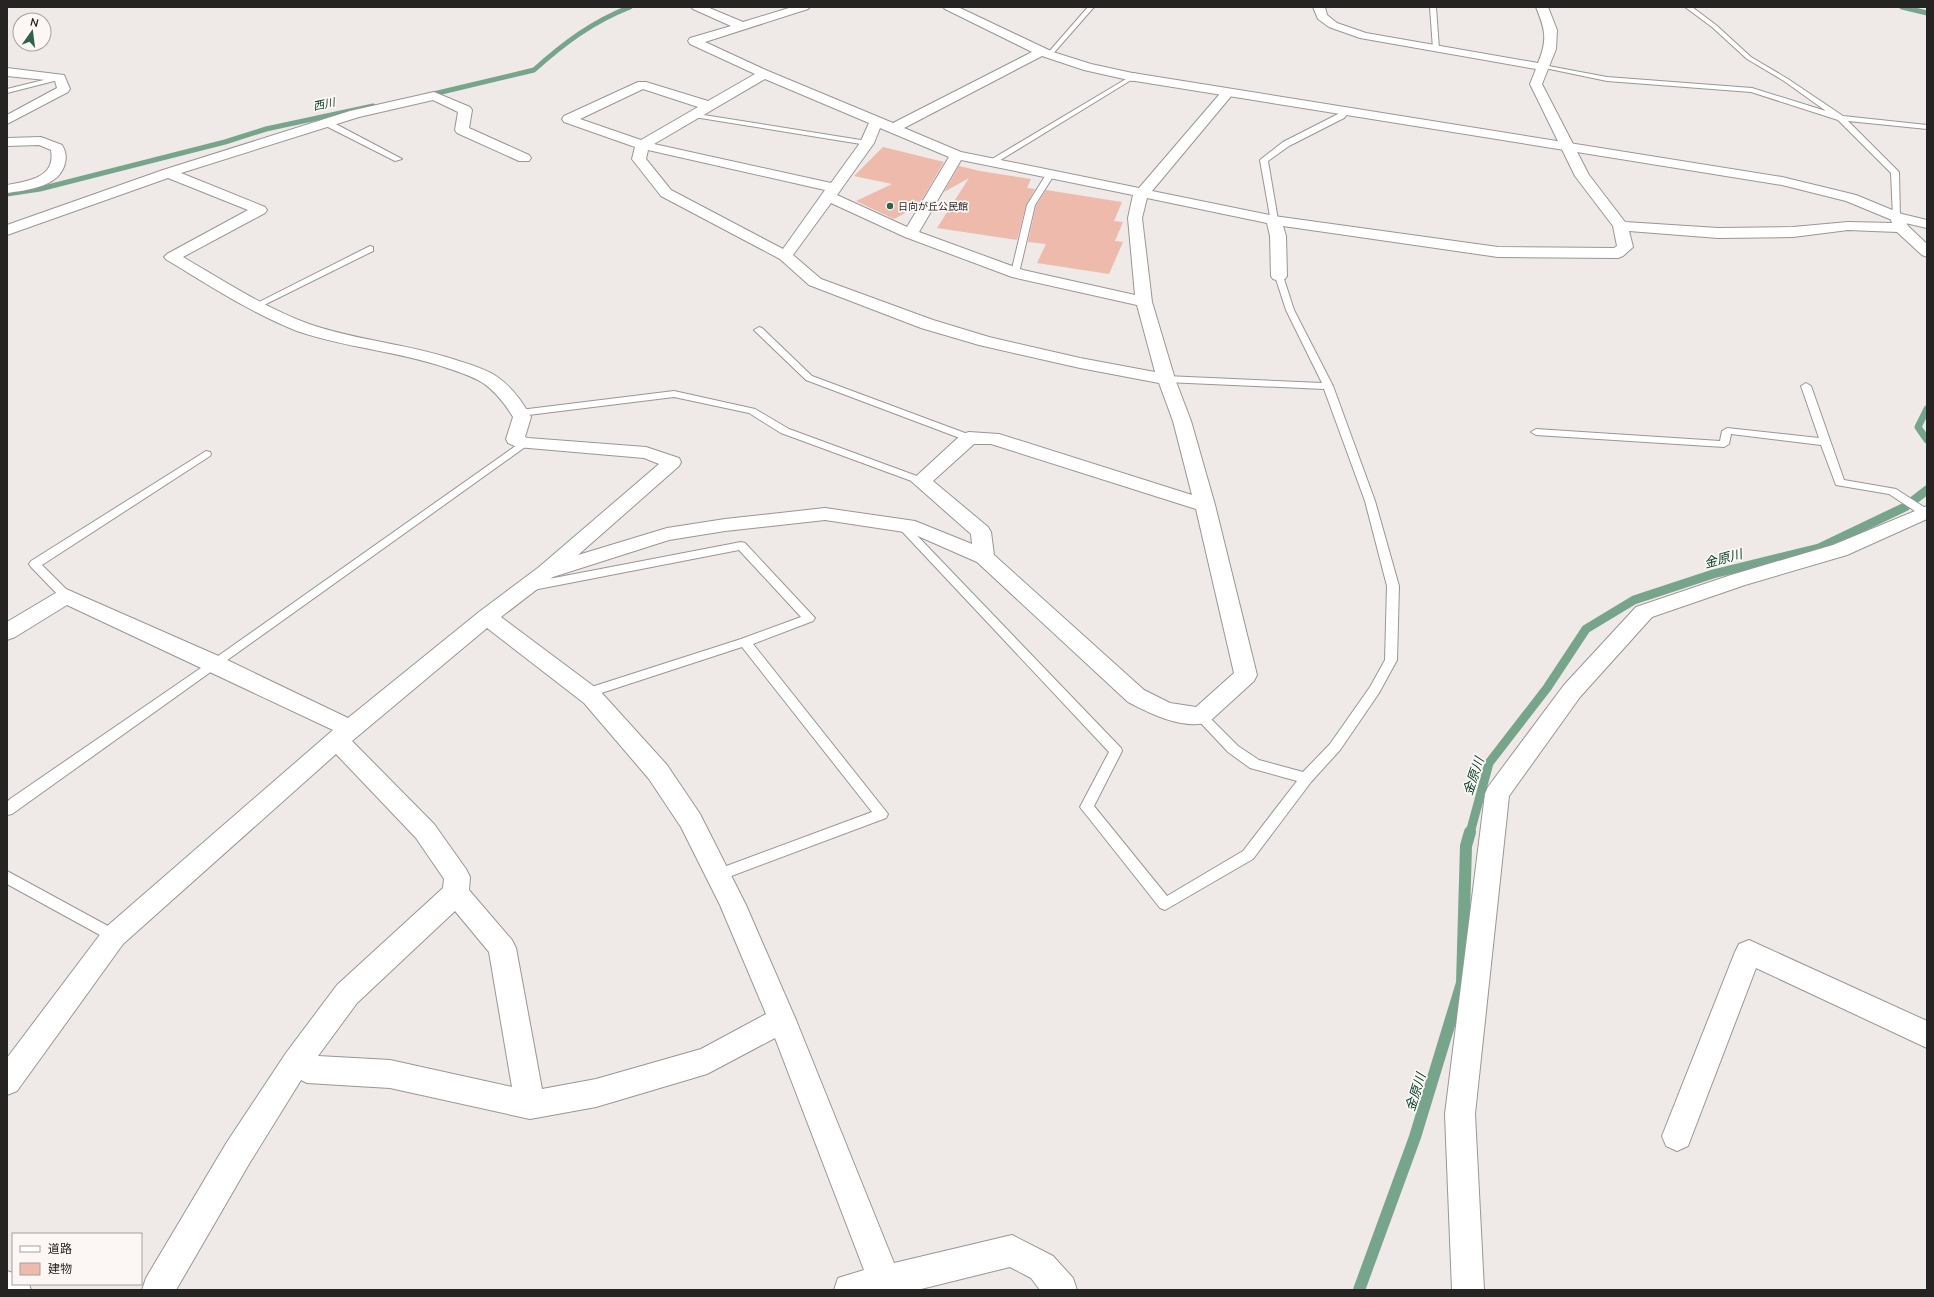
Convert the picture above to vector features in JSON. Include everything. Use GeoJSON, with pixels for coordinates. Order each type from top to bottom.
{"type":"FeatureCollection","features":[{"type":"Feature","properties":{"kind":"street"},"geometry":{"type":"LineString","coordinates":[[697,7],[742,26]]}},
{"type":"Feature","properties":{"kind":"street"},"geometry":{"type":"LineString","coordinates":[[804,7],[694,41],[764,74],[877,120],[957,155],[1141,194],[1274,220],[1498,252],[1618,253],[1626,247],[1620,226],[1582,176],[1536,84],[1550,49],[1550,30],[1542,7]]}},
{"type":"Feature","properties":{"kind":"street"},"geometry":{"type":"LineString","coordinates":[[949,7],[1045,54],[1088,67],[1228,92],[1782,181],[1851,198],[1899,222],[1927,252]]}},
{"type":"Feature","properties":{"kind":"street"},"geometry":{"type":"LineString","coordinates":[[1319,7],[1322,17],[1333,25],[1364,36],[1543,67]]}},
{"type":"Feature","properties":{"kind":"street"},"geometry":{"type":"LineString","coordinates":[[894,128],[1045,54]]}},
{"type":"Feature","properties":{"kind":"street"},"geometry":{"type":"LineString","coordinates":[[7,72],[60,78],[64,89],[7,120]]}},
{"type":"Feature","properties":{"kind":"street"},"geometry":{"type":"LineString","coordinates":[[764,74],[642,145],[639,159],[666,193],[785,256],[815,282],[927,324],[992,342],[1080,363],[1166,379]]}},
{"type":"Feature","properties":{"kind":"street"},"geometry":{"type":"LineString","coordinates":[[709,106],[642,86],[569,119],[642,145],[831,192],[910,234],[1014,273],[1144,302]]}},
{"type":"Feature","properties":{"kind":"street"},"geometry":{"type":"LineString","coordinates":[[546,572],[667,534],[725,525],[825,514],[915,527],[984,556],[1023,590],[1136,696],[1166,711],[1201,716],[1246,675],[1205,505],[1182,421],[1166,379],[1144,302],[1135,218],[1141,194],[1228,92]]}},
{"type":"Feature","properties":{"kind":"street"},"geometry":{"type":"LineString","coordinates":[[7,230],[168,173],[355,114],[434,96],[465,110],[462,130],[524,158]]}},
{"type":"Feature","properties":{"kind":"street"},"geometry":{"type":"LineString","coordinates":[[785,256],[867,142],[877,120]]}},
{"type":"Feature","properties":{"kind":"street"},"geometry":{"type":"LineString","coordinates":[[7,142],[41,141],[57,148],[59,162],[53,172],[36,184],[7,189]]}},
{"type":"Feature","properties":{"kind":"street"},"geometry":{"type":"LineString","coordinates":[[910,234],[957,155]]}},
{"type":"Feature","properties":{"kind":"street"},"geometry":{"type":"LineString","coordinates":[[7,1081],[114,936],[344,735],[487,617],[546,572],[672,462],[646,452],[524,443],[516,439],[522,417],[520,413],[511,398],[484,376],[437,358],[347,340],[302,327],[257,306],[172,257],[260,210],[168,173]]}},
{"type":"Feature","properties":{"kind":"street"},"geometry":{"type":"LineString","coordinates":[[1274,220],[1278,236],[1279,276]]}},
{"type":"Feature","properties":{"kind":"street"},"geometry":{"type":"LineString","coordinates":[[1620,226],[1718,233],[1793,232],[1899,222],[1927,224]]}},
{"type":"Feature","properties":{"kind":"street"},"geometry":{"type":"LineString","coordinates":[[984,556],[981,532],[920,481],[969,438],[992,438],[1205,505]]}},
{"type":"Feature","properties":{"kind":"street"},"geometry":{"type":"LineString","coordinates":[[1468,1290],[1460,1114],[1497,794],[1572,691],[1644,612],[1738,580],[1840,550],[1926,512]]}},
{"type":"Feature","properties":{"kind":"street"},"geometry":{"type":"LineString","coordinates":[[7,632],[66,596],[215,664],[344,735],[425,831],[457,877],[456,893],[502,948],[530,1105]]}},
{"type":"Feature","properties":{"kind":"street"},"geometry":{"type":"LineString","coordinates":[[487,617],[592,697],[658,772],[691,822],[733,905],[782,1020],[885,1282]]}},
{"type":"Feature","properties":{"kind":"street"},"geometry":{"type":"LineString","coordinates":[[158,1290],[238,1153],[296,1062],[347,994],[456,893]]}},
{"type":"Feature","properties":{"kind":"street"},"geometry":{"type":"LineString","coordinates":[[1677,1136],[1749,952],[1927,1035]]}},
{"type":"Feature","properties":{"kind":"street"},"geometry":{"type":"LineString","coordinates":[[296,1062],[307,1068],[390,1074],[530,1105],[596,1093],[708,1061],[782,1020]]}},
{"type":"Feature","properties":{"kind":"street"},"geometry":{"type":"LineString","coordinates":[[850,1290],[1012,1252],[1042,1267],[1061,1290]]}},
{"type":"Feature","properties":{"kind":"street"},"geometry":{"type":"LineString","coordinates":[[7,1287],[15,1290]]}},
{"type":"Feature","properties":{"kind":"lane"},"geometry":{"type":"LineString","coordinates":[[1045,54],[1091,7]]}},
{"type":"Feature","properties":{"kind":"lane"},"geometry":{"type":"LineString","coordinates":[[1433,7],[1436,49]]}},
{"type":"Feature","properties":{"kind":"lane"},"geometry":{"type":"LineString","coordinates":[[1688,7],[1714,26],[1749,58],[1786,80],[1841,118],[1895,172],[1899,222]]}},
{"type":"Feature","properties":{"kind":"lane"},"geometry":{"type":"LineString","coordinates":[[1543,67],[1607,79],[1683,86],[1752,90],[1841,118],[1927,126]]}},
{"type":"Feature","properties":{"kind":"lane"},"geometry":{"type":"LineString","coordinates":[[991,162],[1132,76]]}},
{"type":"Feature","properties":{"kind":"lane"},"geometry":{"type":"LineString","coordinates":[[7,91],[60,78]]}},
{"type":"Feature","properties":{"kind":"lane"},"geometry":{"type":"LineString","coordinates":[[1274,220],[1264,160],[1286,144],[1341,116],[1347,110]]}},
{"type":"Feature","properties":{"kind":"lane"},"geometry":{"type":"LineString","coordinates":[[694,115],[867,142]]}},
{"type":"Feature","properties":{"kind":"lane"},"geometry":{"type":"LineString","coordinates":[[327,123],[398,159]]}},
{"type":"Feature","properties":{"kind":"lane"},"geometry":{"type":"LineString","coordinates":[[1014,273],[1031,205],[1050,175]]}},
{"type":"Feature","properties":{"kind":"lane"},"geometry":{"type":"LineString","coordinates":[[257,306],[370,250]]}},
{"type":"Feature","properties":{"kind":"lane"},"geometry":{"type":"LineString","coordinates":[[901,525],[1116,751],[1087,807],[1165,904],[1248,855],[1306,778],[1335,747],[1375,690],[1391,660],[1393,586],[1370,501],[1328,386],[1290,310],[1279,276]]}},
{"type":"Feature","properties":{"kind":"lane"},"geometry":{"type":"LineString","coordinates":[[759,330],[810,378],[969,438]]}},
{"type":"Feature","properties":{"kind":"lane"},"geometry":{"type":"LineString","coordinates":[[1166,379],[1328,386]]}},
{"type":"Feature","properties":{"kind":"lane"},"geometry":{"type":"LineString","coordinates":[[1806,386],[1840,483],[1892,491],[1926,512]]}},
{"type":"Feature","properties":{"kind":"lane"},"geometry":{"type":"LineString","coordinates":[[520,413],[674,394],[752,411],[785,431],[920,481]]}},
{"type":"Feature","properties":{"kind":"lane"},"geometry":{"type":"LineString","coordinates":[[1536,432],[1724,444],[1727,432],[1826,442]]}},
{"type":"Feature","properties":{"kind":"lane"},"geometry":{"type":"LineString","coordinates":[[7,810],[215,664],[524,443]]}},
{"type":"Feature","properties":{"kind":"lane"},"geometry":{"type":"LineString","coordinates":[[66,596],[35,564],[206,454]]}},
{"type":"Feature","properties":{"kind":"lane"},"geometry":{"type":"LineString","coordinates":[[525,588],[741,546],[809,618],[744,642],[586,693]]}},
{"type":"Feature","properties":{"kind":"lane"},"geometry":{"type":"LineString","coordinates":[[718,875],[881,814],[744,642]]}},
{"type":"Feature","properties":{"kind":"lane"},"geometry":{"type":"LineString","coordinates":[[1201,716],[1233,749],[1254,764],[1306,778]]}},
{"type":"Feature","properties":{"kind":"lane"},"geometry":{"type":"LineString","coordinates":[[7,877],[114,936]]}},
{"type":"Feature","properties":{"kind":"building"},"geometry":{"type":"Polygon","coordinates":[[[883,147],[944,162],[918,206],[894,219],[856,201],[892,184],[854,176],[883,147]]]}},
{"type":"Feature","properties":{"kind":"building"},"geometry":{"type":"Polygon","coordinates":[[[959,166],[1031,179],[1027,188],[1035,189],[1026,205],[1017,240],[937,228],[969,178],[944,192],[959,166]]]}},
{"type":"Feature","properties":{"kind":"building"},"geometry":{"type":"Polygon","coordinates":[[[1046,190],[1122,202],[1114,221],[1123,222],[1115,241],[1123,242],[1109,274],[1037,263],[1046,244],[1028,242],[1036,206],[1046,190]]]}},
{"type":"Feature","properties":{"kind":"waterway","name":"西川"},"geometry":{"type":"LineString","coordinates":[[425,96],[534,70],[556,51],[591,26],[630,7]]}},
{"type":"Feature","properties":{"kind":"waterway","name":"金原川"},"geometry":{"type":"LineString","coordinates":[[1902,7],[1927,13]]}},
{"type":"Feature","properties":{"kind":"waterway","name":"西川"},"geometry":{"type":"LineString","coordinates":[[7,194],[40,189],[225,142],[266,129],[373,106]]}},
{"type":"Feature","properties":{"kind":"waterway","name":"金原川"},"geometry":{"type":"LineString","coordinates":[[1927,409],[1918,427],[1927,440]]}},
{"type":"Feature","properties":{"kind":"waterway","name":"金原川"},"geometry":{"type":"LineString","coordinates":[[1470,833],[1489,763],[1547,688],[1586,629],[1634,600],[1713,574],[1819,548],[1905,507],[1927,490]]}},
{"type":"Feature","properties":{"kind":"waterway","name":"金原川"},"geometry":{"type":"LineString","coordinates":[[1359,1290],[1415,1137],[1462,983],[1466,846],[1470,832]]}},
{"type":"Feature","properties":{"kind":"place","name":"日向が丘公民館"},"geometry":{"type":"Point","coordinates":[890,206]}}]}
